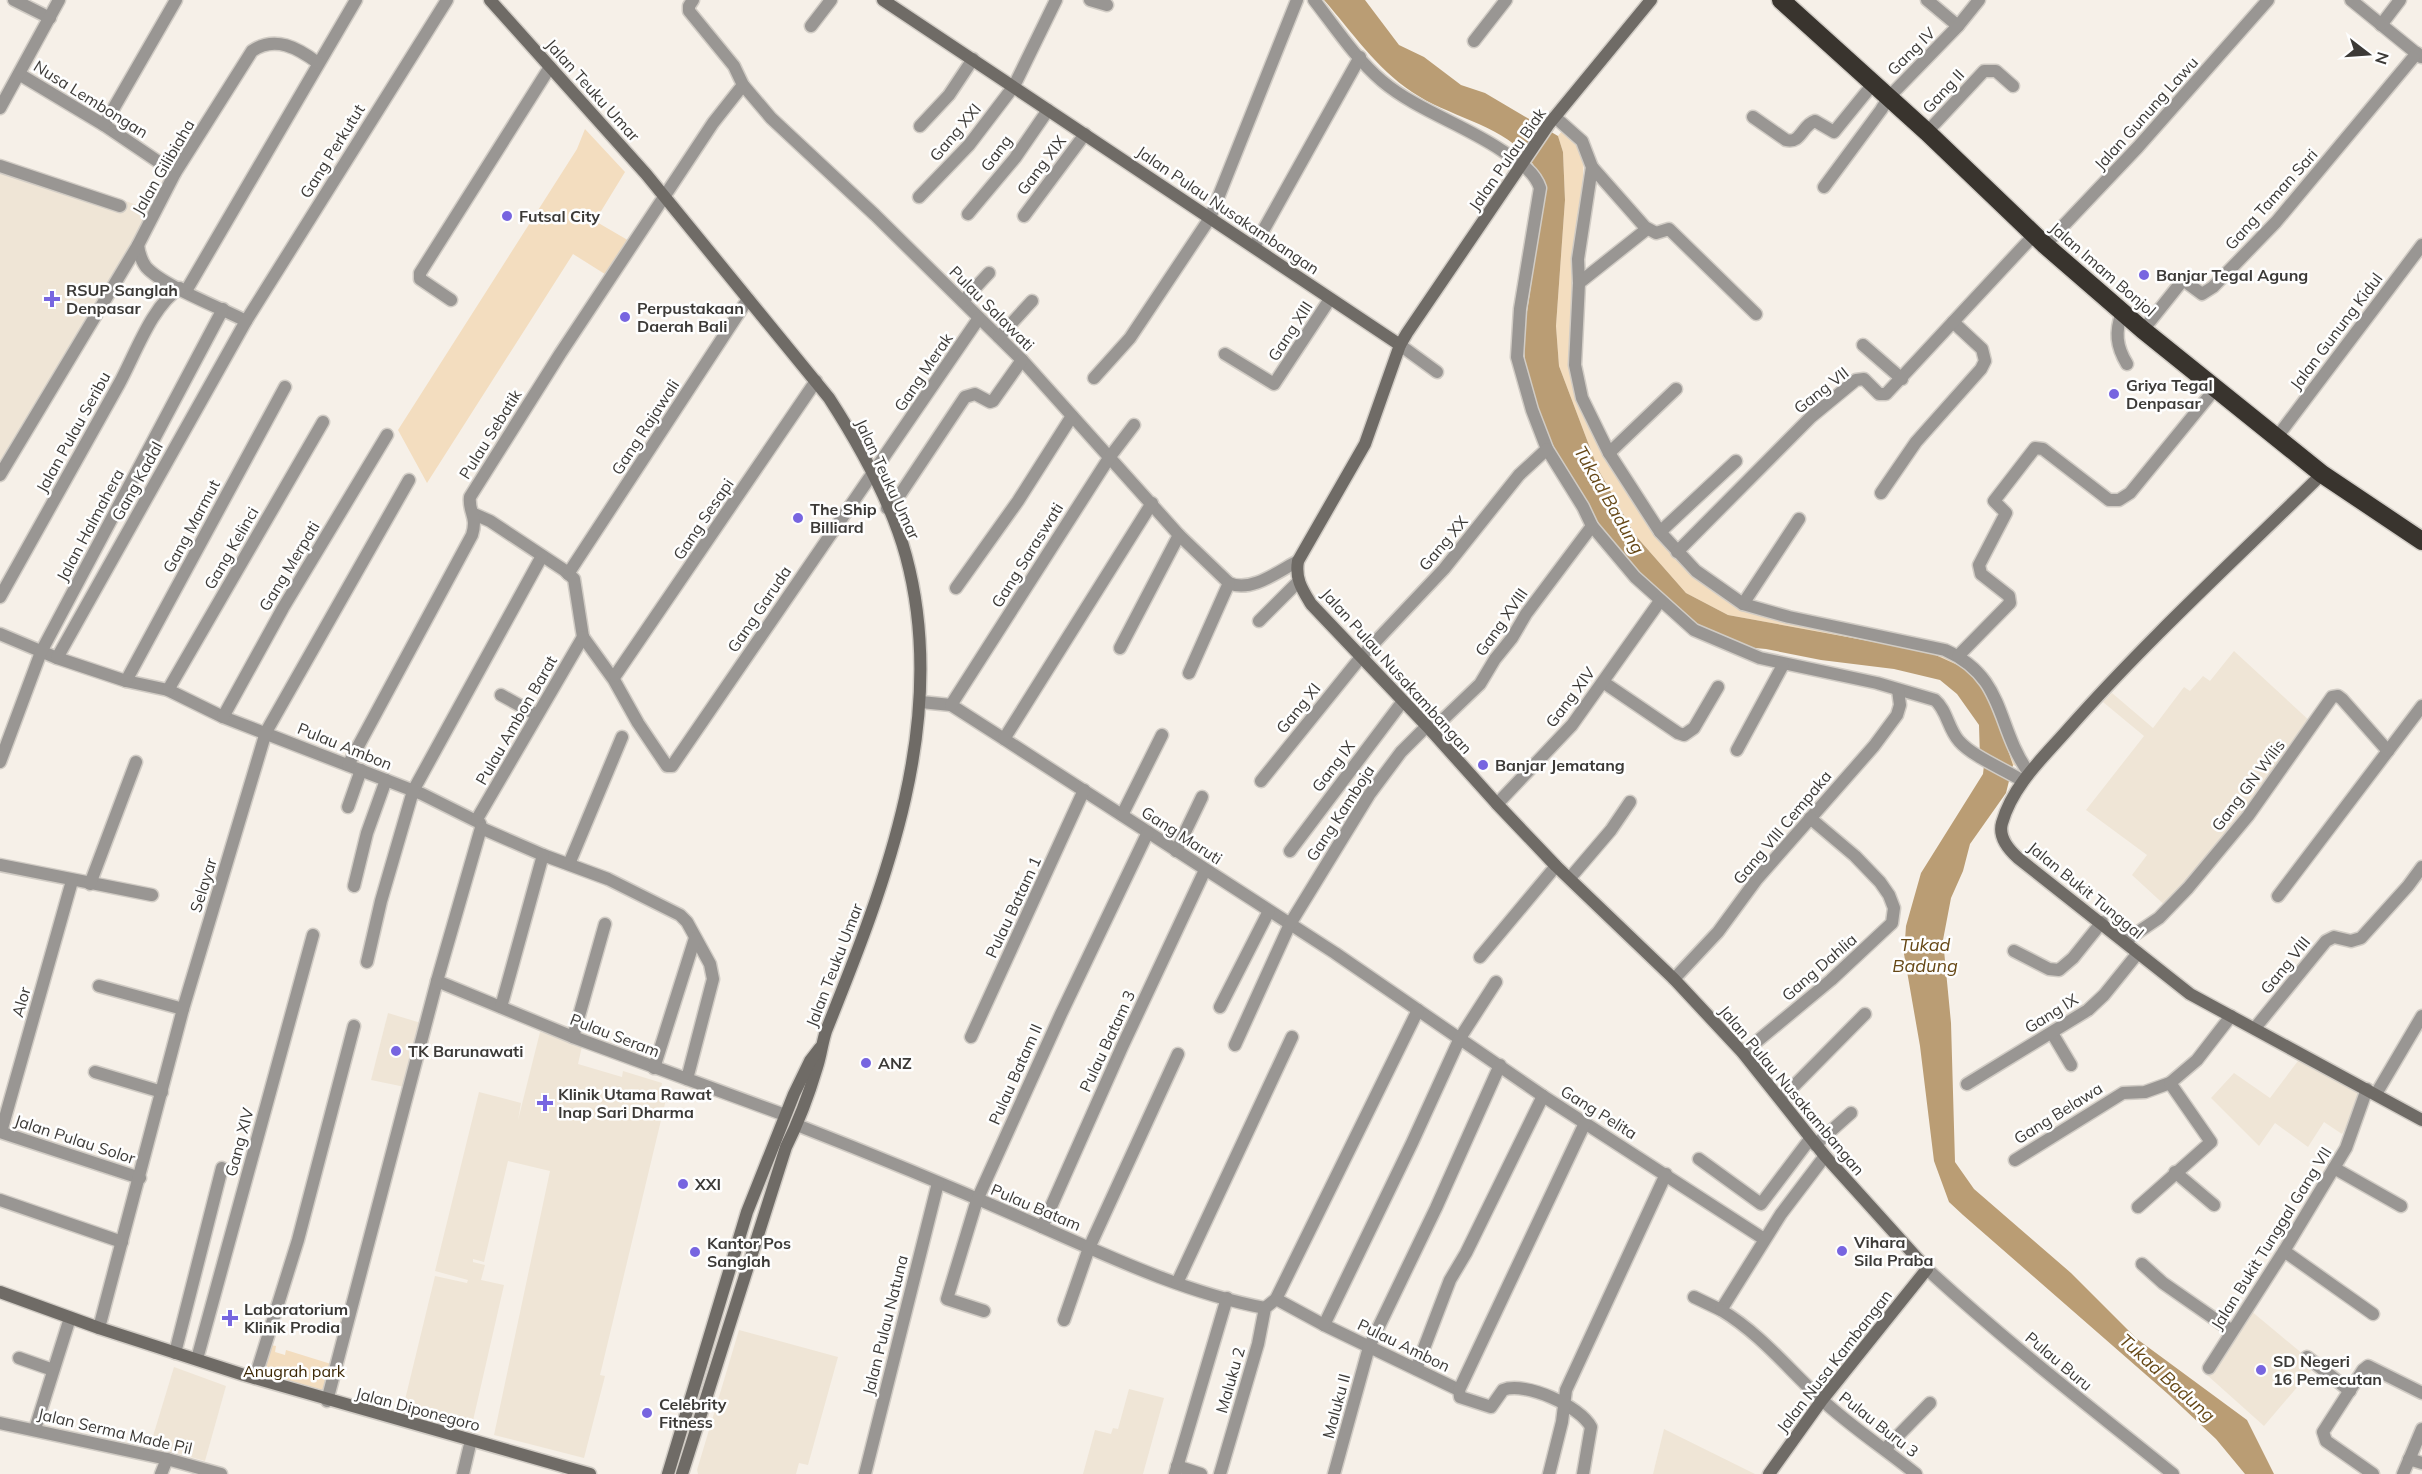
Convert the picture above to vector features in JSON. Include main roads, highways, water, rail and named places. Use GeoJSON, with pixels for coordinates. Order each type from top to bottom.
{"type":"FeatureCollection","features":[{"type":"Feature","properties":{"kind":"highway","name":"Jalan Imam Bonjol"},"geometry":{"type":"LineString","coordinates":[[1781,0],[1927,132],[2039,240],[2143,330],[2322,474],[2420,536]]}},
{"type":"Feature","properties":{"kind":"water","name":"Tukad Badung"},"geometry":{"type":"Polygon","coordinates":[[[1324,0],[1365,0],[1399,45],[1424,57],[1461,85],[1485,93],[1558,136],[1563,152],[1565,200],[1556,326],[1559,366],[1598,469],[1635,535],[1686,593],[1728,615],[1929,652],[1973,672],[1987,688],[2013,765],[2006,793],[1970,844],[1963,871],[1951,898],[1943,940],[1951,1023],[1955,1162],[1974,1189],[2071,1273],[2137,1339],[2247,1420],[2274,1474],[2245,1474],[2216,1439],[2168,1394],[1949,1202],[1934,1161],[1920,1046],[1904,954],[1906,926],[1921,873],[1983,774],[1979,725],[1957,694],[1940,680],[1894,669],[1744,647],[1691,624],[1613,549],[1570,484],[1544,432],[1527,384],[1523,338],[1545,193],[1537,171],[1525,154],[1509,140],[1431,103],[1399,82],[1376,61],[1324,0]]]}},
{"type":"Feature","properties":{"kind":"place","name":"Futsal City"},"geometry":{"type":"Point","coordinates":[507,216]}},
{"type":"Feature","properties":{"kind":"place","name":"Banjar Tegal Agung"},"geometry":{"type":"Point","coordinates":[2144,275]}},
{"type":"Feature","properties":{"kind":"place","name":"RSUP Sanglah Denpasar"},"geometry":{"type":"Point","coordinates":[52,299]}},
{"type":"Feature","properties":{"kind":"place","name":"Perpustakaan Daerah Bali"},"geometry":{"type":"Point","coordinates":[625,317]}},
{"type":"Feature","properties":{"kind":"place","name":"Griya Tegal Denpasar"},"geometry":{"type":"Point","coordinates":[2114,394]}},
{"type":"Feature","properties":{"kind":"place","name":"The Ship Billiard"},"geometry":{"type":"Point","coordinates":[798,518]}},
{"type":"Feature","properties":{"kind":"place","name":"Banjar Jematang"},"geometry":{"type":"Point","coordinates":[1483,765]}},
{"type":"Feature","properties":{"kind":"place","name":"TK Barunawati"},"geometry":{"type":"Point","coordinates":[396,1051]}},
{"type":"Feature","properties":{"kind":"place","name":"ANZ"},"geometry":{"type":"Point","coordinates":[866,1063]}},
{"type":"Feature","properties":{"kind":"place","name":"Klinik Utama Rawat Inap Sari Dharma"},"geometry":{"type":"Point","coordinates":[545,1103]}},
{"type":"Feature","properties":{"kind":"place","name":"XXI"},"geometry":{"type":"Point","coordinates":[683,1184]}},
{"type":"Feature","properties":{"kind":"place","name":"Vihara Sila Praba"},"geometry":{"type":"Point","coordinates":[1842,1251]}},
{"type":"Feature","properties":{"kind":"place","name":"Kantor Pos Sanglah"},"geometry":{"type":"Point","coordinates":[695,1252]}},
{"type":"Feature","properties":{"kind":"place","name":"Laboratorium Klinik Prodia"},"geometry":{"type":"Point","coordinates":[230,1318]}},
{"type":"Feature","properties":{"kind":"place","name":"SD Negeri 16 Pemecutan"},"geometry":{"type":"Point","coordinates":[2261,1370]}},
{"type":"Feature","properties":{"kind":"place","name":"Celebrity Fitness"},"geometry":{"type":"Point","coordinates":[647,1413]}},
{"type":"Feature","properties":{"kind":"park label","name":"Anugrah park"},"geometry":{"type":"Point","coordinates":[294,1371]}}]}
